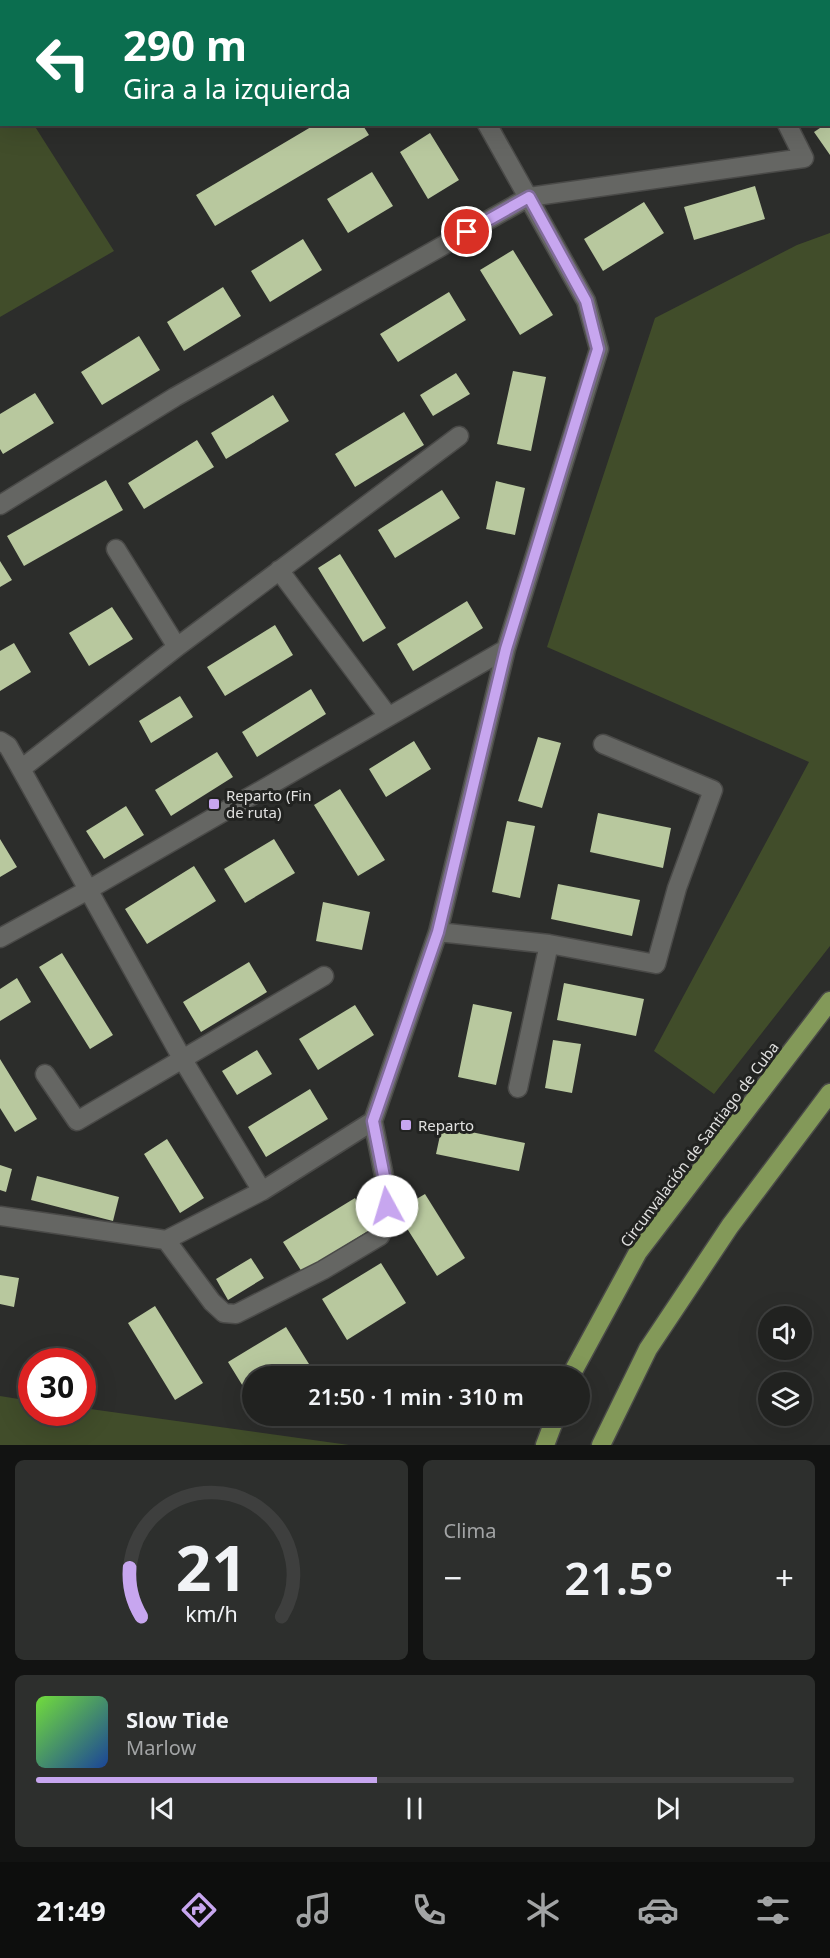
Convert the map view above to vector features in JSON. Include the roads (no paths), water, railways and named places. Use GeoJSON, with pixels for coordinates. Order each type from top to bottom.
{"type":"FeatureCollection","features":[{"type":"Feature","properties":{"kind":"highway","name":"Circunvalación de Santiago de Cuba"},"geometry":{"type":"LineString","coordinates":[[576,1366],[638,1252],[830,1001]]}},
{"type":"Feature","properties":{"kind":"highway"},"geometry":{"type":"LineString","coordinates":[[601,1445],[648,1349],[730,1226],[830,1093]]}},
{"type":"Feature","properties":{"kind":"highway"},"geometry":{"type":"LineString","coordinates":[[545,1445],[552,1426]]}},
{"type":"Feature","properties":{"kind":"street"},"geometry":{"type":"LineString","coordinates":[[166,1240],[212,1302],[224,1313],[236,1314],[323,1270],[380,1236],[387,1220],[387,1191],[373,1121],[438,932],[506,649],[598,349],[586,301],[488,126]]}},
{"type":"Feature","properties":{"kind":"street"},"geometry":{"type":"LineString","coordinates":[[0,505],[175,398],[529,197],[804,158],[788,126]]}},
{"type":"Feature","properties":{"kind":"street"},"geometry":{"type":"LineString","coordinates":[[21,769],[177,647],[459,436]]}},
{"type":"Feature","properties":{"kind":"street"},"geometry":{"type":"LineString","coordinates":[[116,549],[177,647]]}},
{"type":"Feature","properties":{"kind":"street"},"geometry":{"type":"LineString","coordinates":[[279,570],[388,716]]}},
{"type":"Feature","properties":{"kind":"street"},"geometry":{"type":"LineString","coordinates":[[0,938],[88,890],[506,649]]}},
{"type":"Feature","properties":{"kind":"street"},"geometry":{"type":"LineString","coordinates":[[0,741],[8,746],[183,1060],[262,1191]]}},
{"type":"Feature","properties":{"kind":"street"},"geometry":{"type":"LineString","coordinates":[[438,932],[549,944],[656,964],[677,888],[713,790],[603,744]]}},
{"type":"Feature","properties":{"kind":"street"},"geometry":{"type":"LineString","coordinates":[[518,1088],[549,944]]}},
{"type":"Feature","properties":{"kind":"street"},"geometry":{"type":"LineString","coordinates":[[45,1074],[77,1121],[324,976]]}},
{"type":"Feature","properties":{"kind":"street"},"geometry":{"type":"LineString","coordinates":[[0,1215],[166,1240],[262,1191],[373,1121]]}},
{"type":"Feature","properties":{"kind":"place","name":"Reparto (Fin de ruta)"},"geometry":{"type":"Point","coordinates":[214,804]}},
{"type":"Feature","properties":{"kind":"place","name":"Reparto"},"geometry":{"type":"Point","coordinates":[406,1125]}}]}
